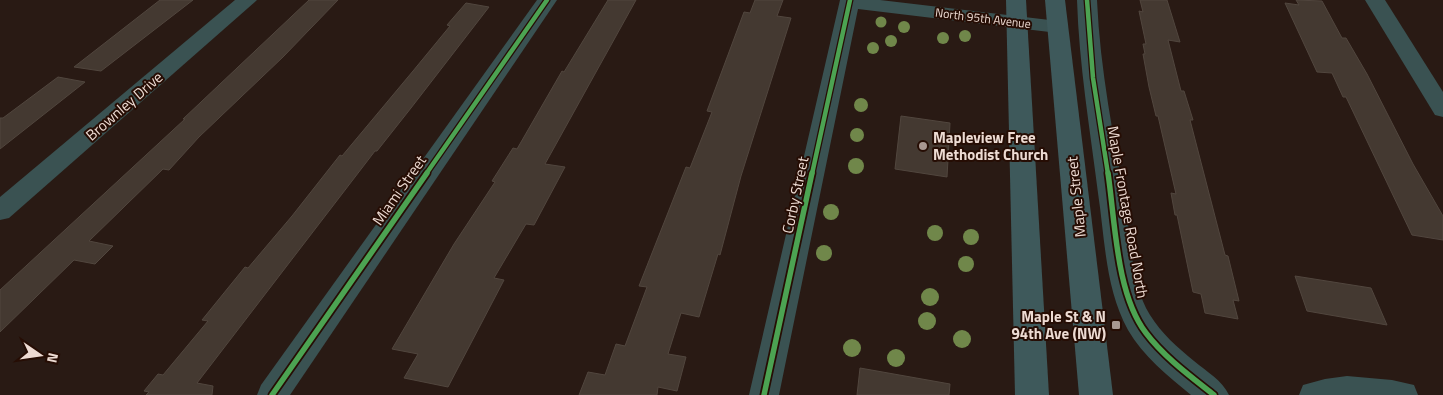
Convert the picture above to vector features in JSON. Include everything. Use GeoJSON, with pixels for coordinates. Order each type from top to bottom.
{"type":"FeatureCollection","features":[{"type":"Feature","properties":{"kind":"main road","name":"Maple Street"},"geometry":{"type":"LineString","coordinates":[[1055,0],[1096,395]]}},
{"type":"Feature","properties":{"kind":"main road"},"geometry":{"type":"LineString","coordinates":[[1016,11],[1032,395]]}},
{"type":"Feature","properties":{"kind":"street","name":"Brownley Drive"},"geometry":{"type":"LineString","coordinates":[[0,211],[247,0]]}},
{"type":"Feature","properties":{"kind":"street","name":"Miami Street"},"geometry":{"type":"LineString","coordinates":[[272,395],[547,0]]}},
{"type":"Feature","properties":{"kind":"street","name":"Maple Frontage Road North"},"geometry":{"type":"LineString","coordinates":[[1086,0],[1089,48],[1123,269],[1132,308],[1143,328],[1160,348],[1214,395]]}},
{"type":"Feature","properties":{"kind":"street"},"geometry":{"type":"LineString","coordinates":[[1375,0],[1443,110]]}},
{"type":"Feature","properties":{"kind":"street","name":"North 95th Avenue"},"geometry":{"type":"LineString","coordinates":[[849,1],[1016,11],[1058,27]]}},
{"type":"Feature","properties":{"kind":"street","name":"Corby Street"},"geometry":{"type":"LineString","coordinates":[[764,395],[849,1]]}},
{"type":"Feature","properties":{"kind":"street"},"geometry":{"type":"LineString","coordinates":[[1314,395],[1323,392],[1353,390],[1403,395]]}},
{"type":"Feature","properties":{"kind":"building"},"geometry":{"type":"Polygon","coordinates":[[[160,0],[193,0],[101,71],[74,67],[160,0]]]}},
{"type":"Feature","properties":{"kind":"building"},"geometry":{"type":"Polygon","coordinates":[[[309,0],[338,0],[283,57],[199,137],[169,170],[163,169],[89,241],[113,246],[95,264],[74,260],[0,332],[0,290],[185,119],[183,119],[309,0]]]}},
{"type":"Feature","properties":{"kind":"building"},"geometry":{"type":"Polygon","coordinates":[[[608,0],[636,0],[545,164],[565,167],[534,225],[526,224],[494,278],[504,280],[448,387],[404,378],[418,354],[392,349],[454,244],[495,182],[492,181],[513,148],[517,149],[562,71],[564,72],[608,0]]]}},
{"type":"Feature","properties":{"kind":"building"},"geometry":{"type":"Polygon","coordinates":[[[755,0],[783,0],[777,16],[791,18],[741,176],[720,255],[718,254],[699,317],[681,313],[668,354],[686,357],[677,391],[658,387],[657,395],[579,395],[588,372],[605,375],[616,344],[625,346],[647,287],[639,286],[686,167],[690,168],[712,112],[707,111],[744,12],[750,13],[755,0]]]}},
{"type":"Feature","properties":{"kind":"building"},"geometry":{"type":"Polygon","coordinates":[[[1140,0],[1167,0],[1180,42],[1168,40],[1181,91],[1184,91],[1193,120],[1190,120],[1225,255],[1228,256],[1239,301],[1233,300],[1238,319],[1205,313],[1201,294],[1193,292],[1171,193],[1176,194],[1158,116],[1156,116],[1149,87],[1143,54],[1145,54],[1143,44],[1146,44],[1139,11],[1143,12],[1140,0]]]}},
{"type":"Feature","properties":{"kind":"building"},"geometry":{"type":"Polygon","coordinates":[[[1296,0],[1322,1],[1342,38],[1346,38],[1443,216],[1443,240],[1412,235],[1346,97],[1343,97],[1332,73],[1317,72],[1285,3],[1299,5],[1296,0]]]}},
{"type":"Feature","properties":{"kind":"building"},"geometry":{"type":"Polygon","coordinates":[[[466,3],[489,7],[377,151],[375,151],[197,383],[213,386],[212,395],[146,395],[149,392],[144,391],[158,374],[163,375],[208,321],[202,320],[245,267],[248,268],[292,216],[340,155],[342,156],[450,26],[447,25],[466,3]]]}},
{"type":"Feature","properties":{"kind":"building"},"geometry":{"type":"Polygon","coordinates":[[[58,77],[85,82],[0,149],[0,118],[3,118],[58,77]]]}},
{"type":"Feature","properties":{"kind":"building","name":"Mapleview Free Methodist Church"},"geometry":{"type":"Polygon","coordinates":[[[901,116],[950,123],[947,177],[895,169],[901,116]]]}},
{"type":"Feature","properties":{"kind":"building"},"geometry":{"type":"Polygon","coordinates":[[[1295,276],[1371,288],[1387,325],[1307,311],[1295,276]]]}},
{"type":"Feature","properties":{"kind":"building"},"geometry":{"type":"Polygon","coordinates":[[[860,368],[950,384],[949,395],[857,395],[860,368]]]}},
{"type":"Feature","properties":{"kind":"cycle path"},"geometry":{"type":"LineString","coordinates":[[272,395],[547,0]]}},
{"type":"Feature","properties":{"kind":"cycle path"},"geometry":{"type":"LineString","coordinates":[[764,395],[850,0]]}},
{"type":"Feature","properties":{"kind":"cycle path"},"geometry":{"type":"LineString","coordinates":[[1087,0],[1093,78],[1127,294],[1138,321],[1153,342],[1214,395]]}},
{"type":"Feature","properties":{"kind":"place","name":"Mapleview Free Methodist Church"},"geometry":{"type":"Point","coordinates":[923,146]}},
{"type":"Feature","properties":{"kind":"place","name":"Maple St & N 94th Ave (NW)"},"geometry":{"type":"Point","coordinates":[1116,325]}}]}
